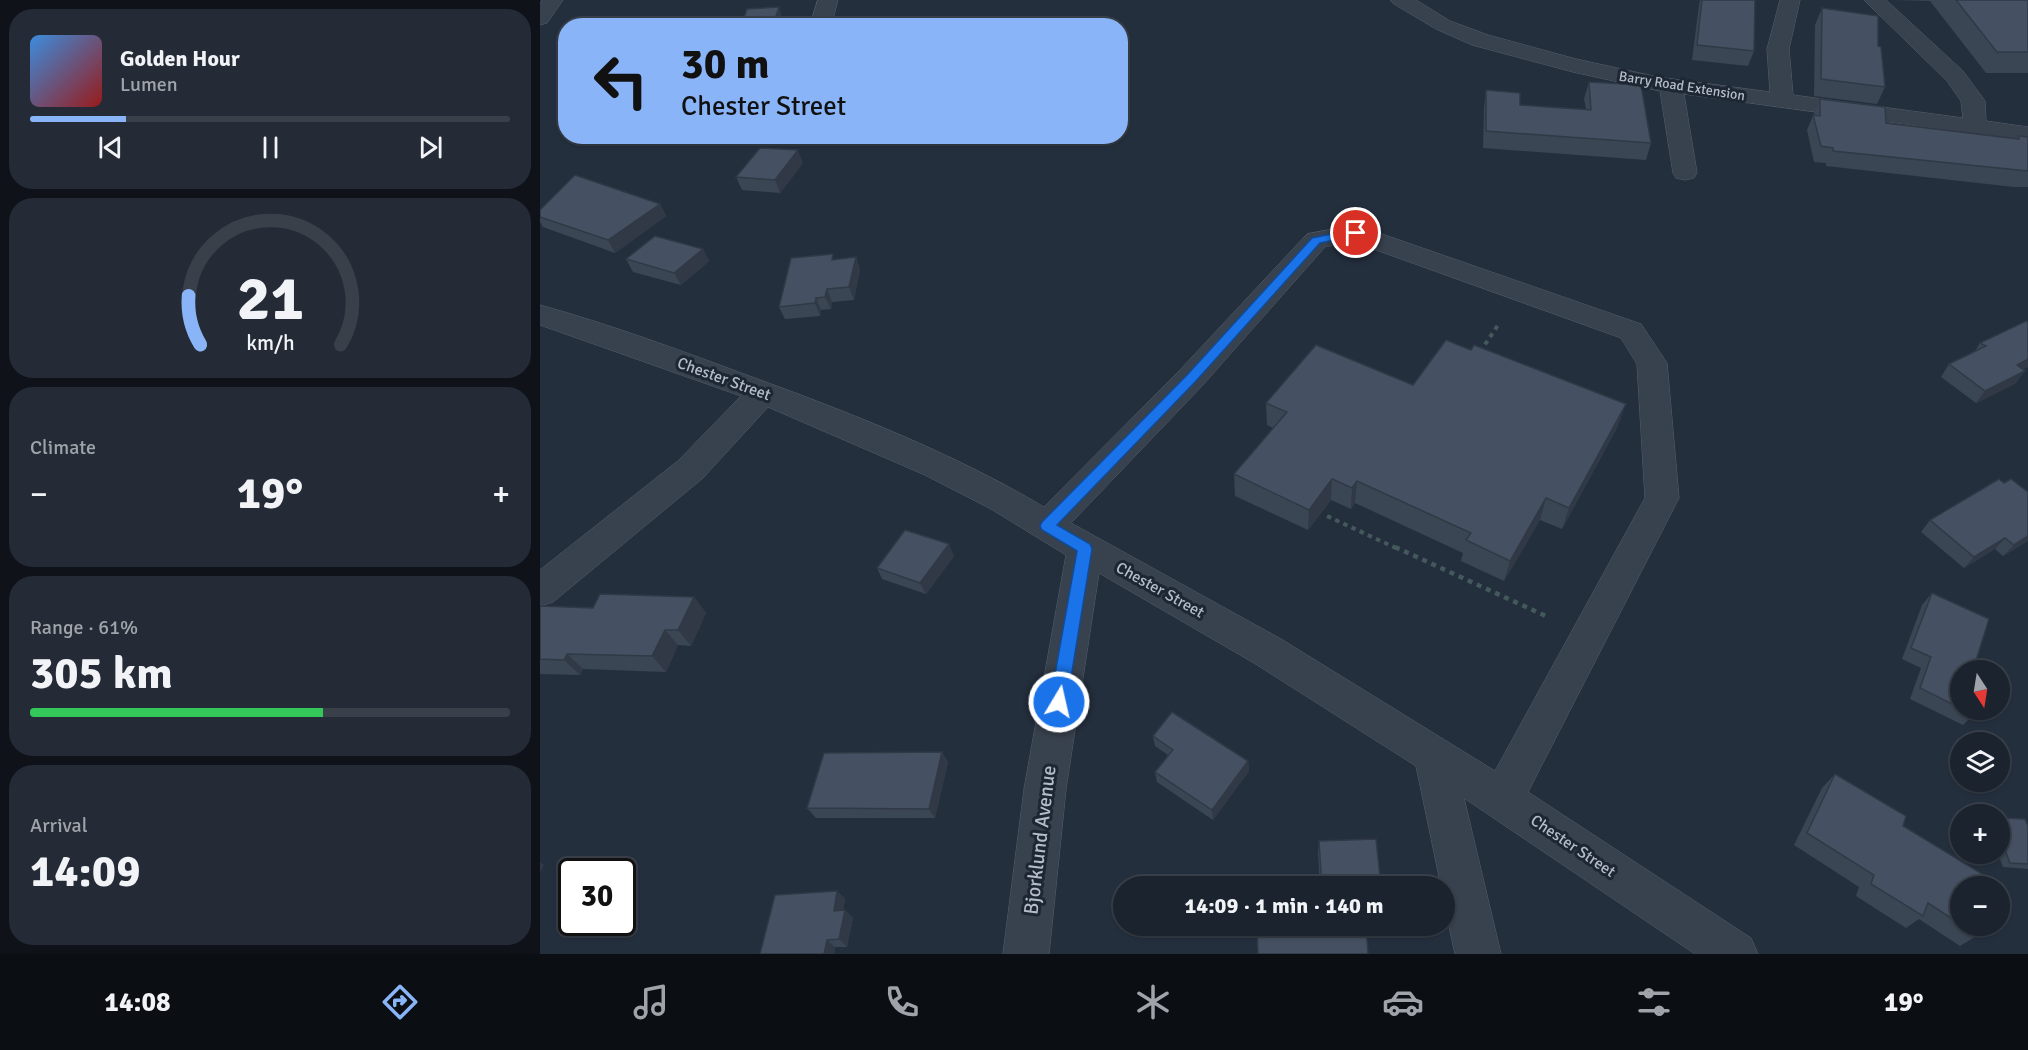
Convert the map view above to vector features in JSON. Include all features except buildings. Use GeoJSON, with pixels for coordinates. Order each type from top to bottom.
{"type":"FeatureCollection","features":[{"type":"Feature","properties":{"kind":"street"},"geometry":{"type":"LineString","coordinates":[[540,19],[553,0]]}},
{"type":"Feature","properties":{"kind":"street"},"geometry":{"type":"LineString","coordinates":[[822,18],[828,0]]}},
{"type":"Feature","properties":{"kind":"street","name":"Barry Road Extension"},"geometry":{"type":"LineString","coordinates":[[1401,0],[1443,25],[1480,40],[1573,65],[1671,86],[2028,134]]}},
{"type":"Feature","properties":{"kind":"street"},"geometry":{"type":"LineString","coordinates":[[1782,101],[1778,49],[1790,0]]}},
{"type":"Feature","properties":{"kind":"street"},"geometry":{"type":"LineString","coordinates":[[1874,0],[1955,76],[1973,101],[1976,126]]}},
{"type":"Feature","properties":{"kind":"street"},"geometry":{"type":"LineString","coordinates":[[1671,86],[1685,173]]}},
{"type":"Feature","properties":{"kind":"street"},"geometry":{"type":"LineString","coordinates":[[1047,526],[1191,378],[1316,240],[1356,233],[1631,331],[1652,363],[1662,498],[1502,799]]}},
{"type":"Feature","properties":{"kind":"street","name":"Chester Street"},"geometry":{"type":"LineString","coordinates":[[540,315],[763,392],[863,434],[992,494],[1084,549],[1200,612],[1434,755],[1735,954]]}},
{"type":"Feature","properties":{"kind":"street"},"geometry":{"type":"LineString","coordinates":[[540,591],[691,469],[763,392]]}},
{"type":"Feature","properties":{"kind":"street","name":"Bjorklund Avenue"},"geometry":{"type":"LineString","coordinates":[[1026,954],[1045,789],[1084,549]]}},
{"type":"Feature","properties":{"kind":"street"},"geometry":{"type":"LineString","coordinates":[[1434,755],[1478,954]]}},
{"type":"Feature","properties":{"kind":"path"},"geometry":{"type":"LineString","coordinates":[[1479,353],[1498,325]]}},
{"type":"Feature","properties":{"kind":"path"},"geometry":{"type":"LineString","coordinates":[[1327,516],[1548,617]]}},
{"type":"Feature","properties":{"kind":"route"},"geometry":{"type":"LineString","coordinates":[[1059,702],[1084,549],[1047,526],[1191,378],[1316,240],[1356,233]]}}]}
